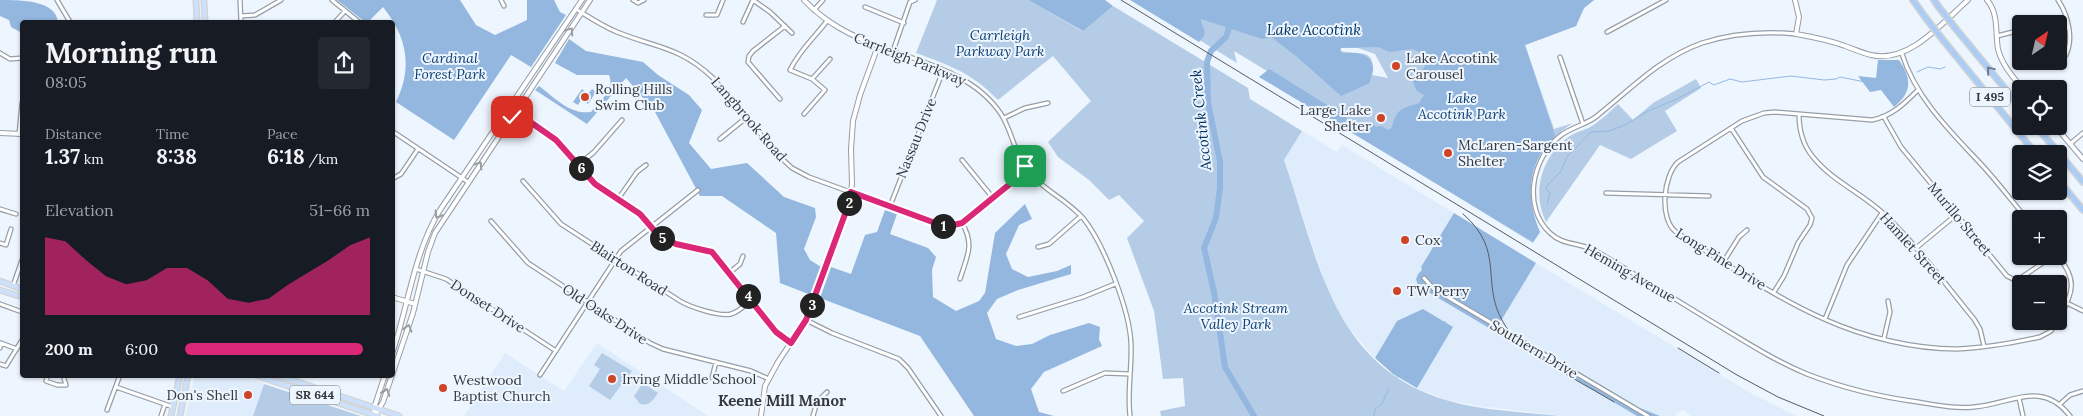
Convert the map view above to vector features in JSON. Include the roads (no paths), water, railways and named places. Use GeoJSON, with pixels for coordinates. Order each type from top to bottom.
{"type":"FeatureCollection","features":[{"type":"Feature","properties":{"kind":"highway","name":"I 495"},"geometry":{"type":"LineString","coordinates":[[1912,0],[2029,145]]}},
{"type":"Feature","properties":{"kind":"highway","name":"I 495"},"geometry":{"type":"LineString","coordinates":[[1934,0],[2012,97]]}},
{"type":"Feature","properties":{"kind":"highway"},"geometry":{"type":"LineString","coordinates":[[2044,135],[2083,182]]}},
{"type":"Feature","properties":{"kind":"highway"},"geometry":{"type":"LineString","coordinates":[[2067,191],[2083,210]]}},
{"type":"Feature","properties":{"kind":"main road"},"geometry":{"type":"LineString","coordinates":[[196,0],[197,20]]}},
{"type":"Feature","properties":{"kind":"main road"},"geometry":{"type":"LineString","coordinates":[[204,0],[205,20]]}},
{"type":"Feature","properties":{"kind":"main road"},"geometry":{"type":"LineString","coordinates":[[0,281],[20,288]]}},
{"type":"Feature","properties":{"kind":"main road"},"geometry":{"type":"LineString","coordinates":[[0,290],[20,296]]}},
{"type":"Feature","properties":{"kind":"main road"},"geometry":{"type":"LineString","coordinates":[[171,416],[179,378]]}},
{"type":"Feature","properties":{"kind":"main road"},"geometry":{"type":"LineString","coordinates":[[180,416],[188,378]]}},
{"type":"Feature","properties":{"kind":"main road","name":"SR 644"},"geometry":{"type":"LineString","coordinates":[[264,378],[376,416]]}},
{"type":"Feature","properties":{"kind":"main road","name":"SR 644"},"geometry":{"type":"LineString","coordinates":[[286,378],[399,416]]}},
{"type":"Feature","properties":{"kind":"street"},"geometry":{"type":"LineString","coordinates":[[57,0],[69,20]]}},
{"type":"Feature","properties":{"kind":"street"},"geometry":{"type":"LineString","coordinates":[[240,0],[242,20]]}},
{"type":"Feature","properties":{"kind":"street"},"geometry":{"type":"LineString","coordinates":[[241,16],[255,15],[281,0]]}},
{"type":"Feature","properties":{"kind":"street"},"geometry":{"type":"LineString","coordinates":[[332,0],[356,20]]}},
{"type":"Feature","properties":{"kind":"street"},"geometry":{"type":"LineString","coordinates":[[500,0],[504,6]]}},
{"type":"Feature","properties":{"kind":"street"},"geometry":{"type":"LineString","coordinates":[[395,344],[429,230],[582,0]]}},
{"type":"Feature","properties":{"kind":"street"},"geometry":{"type":"LineString","coordinates":[[395,366],[435,233],[590,0]]}},
{"type":"Feature","properties":{"kind":"street"},"geometry":{"type":"LineString","coordinates":[[634,0],[638,3],[644,0]]}},
{"type":"Feature","properties":{"kind":"street"},"geometry":{"type":"LineString","coordinates":[[706,15],[717,15],[723,0]]}},
{"type":"Feature","properties":{"kind":"street"},"geometry":{"type":"LineString","coordinates":[[743,22],[753,0],[770,12],[792,33]]}},
{"type":"Feature","properties":{"kind":"street","name":"Carrleigh Parkway"},"geometry":{"type":"LineString","coordinates":[[804,0],[827,21],[844,32],[963,78],[979,89],[992,102],[1004,118],[1016,152],[1027,170],[1081,216],[1098,244],[1125,311],[1130,331],[1130,416]]}},
{"type":"Feature","properties":{"kind":"street"},"geometry":{"type":"LineString","coordinates":[[814,10],[823,0]]}},
{"type":"Feature","properties":{"kind":"street"},"geometry":{"type":"LineString","coordinates":[[893,51],[910,2],[915,0]]}},
{"type":"Feature","properties":{"kind":"street"},"geometry":{"type":"LineString","coordinates":[[1608,32],[1659,2],[1666,0]]}},
{"type":"Feature","properties":{"kind":"street"},"geometry":{"type":"LineString","coordinates":[[1795,0],[1799,17],[1796,34]]}},
{"type":"Feature","properties":{"kind":"street"},"geometry":{"type":"LineString","coordinates":[[1968,0],[1915,46],[1902,54],[1918,90],[1951,133],[1991,175],[2020,210]]}},
{"type":"Feature","properties":{"kind":"street"},"geometry":{"type":"LineString","coordinates":[[1987,0],[1994,9],[2002,60],[2017,80]]}},
{"type":"Feature","properties":{"kind":"street"},"geometry":{"type":"LineString","coordinates":[[2058,0],[2066,16],[2069,28],[2070,41],[2068,48]]}},
{"type":"Feature","properties":{"kind":"street","name":"Langbrook Road"},"geometry":{"type":"LineString","coordinates":[[576,8],[617,32],[669,48],[692,60],[714,78],[779,156],[792,168],[809,177],[944,226],[962,223]]}},
{"type":"Feature","properties":{"kind":"street"},"geometry":{"type":"LineString","coordinates":[[865,8],[904,23]]}},
{"type":"Feature","properties":{"kind":"street"},"geometry":{"type":"LineString","coordinates":[[338,20],[345,11]]}},
{"type":"Feature","properties":{"kind":"street"},"geometry":{"type":"LineString","coordinates":[[804,114],[825,90],[812,79],[790,70],[801,50],[811,42],[827,21]]}},
{"type":"Feature","properties":{"kind":"street"},"geometry":{"type":"LineString","coordinates":[[780,99],[748,62],[748,56],[785,26]]}},
{"type":"Feature","properties":{"kind":"street","name":"Heming Avenue"},"geometry":{"type":"LineString","coordinates":[[1902,54],[1876,56],[1830,41],[1796,34],[1770,32],[1743,34],[1717,39],[1690,48],[1652,69],[1596,117],[1568,131],[1554,141],[1542,157],[1536,172],[1534,189],[1536,208],[1544,226],[1554,237],[1564,242],[1590,247],[1752,346],[1794,368],[1823,380],[1880,396],[1963,408],[1987,406],[2018,398],[2042,396],[2060,404]]}},
{"type":"Feature","properties":{"kind":"street"},"geometry":{"type":"LineString","coordinates":[[1997,36],[2012,32]]}},
{"type":"Feature","properties":{"kind":"street"},"geometry":{"type":"LineString","coordinates":[[761,416],[763,393],[769,379],[806,320],[848,206],[851,192],[853,121],[860,95],[878,46]]}},
{"type":"Feature","properties":{"kind":"street"},"geometry":{"type":"LineString","coordinates":[[0,53],[12,60],[20,58]]}},
{"type":"Feature","properties":{"kind":"street"},"geometry":{"type":"LineString","coordinates":[[1560,57],[1584,124]]}},
{"type":"Feature","properties":{"kind":"street"},"geometry":{"type":"LineString","coordinates":[[812,79],[830,59]]}},
{"type":"Feature","properties":{"kind":"street","name":"Nassau Drive"},"geometry":{"type":"LineString","coordinates":[[890,206],[943,70]]}},
{"type":"Feature","properties":{"kind":"street"},"geometry":{"type":"LineString","coordinates":[[1884,118],[1918,90]]}},
{"type":"Feature","properties":{"kind":"street"},"geometry":{"type":"LineString","coordinates":[[1004,118],[1025,108],[1048,103]]}},
{"type":"Feature","properties":{"kind":"street"},"geometry":{"type":"LineString","coordinates":[[510,108],[556,140],[595,184],[640,214],[659,236],[670,242],[712,252],[776,332],[791,343]]}},
{"type":"Feature","properties":{"kind":"street","name":"Long Pine Drive"},"geometry":{"type":"LineString","coordinates":[[1884,118],[1867,120],[1764,113],[1748,118],[1675,164],[1668,178],[1666,195],[1666,216],[1671,228],[1774,292],[1825,319],[1884,338],[1950,348],[1984,346],[2040,336],[2051,330]]}},
{"type":"Feature","properties":{"kind":"street","name":"Hamlet Street"},"geometry":{"type":"LineString","coordinates":[[1799,114],[1802,137],[1813,157],[1834,177],[1882,213],[1916,248],[1974,319],[1980,329],[1984,346]]}},
{"type":"Feature","properties":{"kind":"street"},"geometry":{"type":"LineString","coordinates":[[720,139],[747,117]]}},
{"type":"Feature","properties":{"kind":"street","name":"Murillo Street"},"geometry":{"type":"LineString","coordinates":[[1884,118],[1901,148],[2007,276],[2013,279],[2023,278],[2041,265]]}},
{"type":"Feature","properties":{"kind":"street"},"geometry":{"type":"LineString","coordinates":[[578,165],[594,152],[622,120]]}},
{"type":"Feature","properties":{"kind":"street"},"geometry":{"type":"LineString","coordinates":[[1731,128],[1763,177],[1807,209],[1811,215],[1810,224],[1798,243],[1787,271],[1774,292]]}},
{"type":"Feature","properties":{"kind":"street"},"geometry":{"type":"LineString","coordinates":[[0,133],[20,134]]}},
{"type":"Feature","properties":{"kind":"street"},"geometry":{"type":"LineString","coordinates":[[2070,144],[2083,133]]}},
{"type":"Feature","properties":{"kind":"street"},"geometry":{"type":"LineString","coordinates":[[395,134],[468,182]]}},
{"type":"Feature","properties":{"kind":"street"},"geometry":{"type":"LineString","coordinates":[[2062,135],[2083,159]]}},
{"type":"Feature","properties":{"kind":"street"},"geometry":{"type":"LineString","coordinates":[[395,177],[401,174],[418,149]]}},
{"type":"Feature","properties":{"kind":"street"},"geometry":{"type":"LineString","coordinates":[[962,160],[993,198]]}},
{"type":"Feature","properties":{"kind":"street"},"geometry":{"type":"LineString","coordinates":[[618,199],[636,172],[646,165]]}},
{"type":"Feature","properties":{"kind":"street"},"geometry":{"type":"LineString","coordinates":[[960,279],[970,244],[962,223],[1027,170]]}},
{"type":"Feature","properties":{"kind":"street","name":"Blairton Road"},"geometry":{"type":"LineString","coordinates":[[523,181],[561,224],[680,302],[730,315],[751,300]]}},
{"type":"Feature","properties":{"kind":"street"},"geometry":{"type":"LineString","coordinates":[[540,375],[623,248],[652,228],[698,190]]}},
{"type":"Feature","properties":{"kind":"street"},"geometry":{"type":"LineString","coordinates":[[1606,193],[1709,196]]}},
{"type":"Feature","properties":{"kind":"street"},"geometry":{"type":"LineString","coordinates":[[0,209],[16,214]]}},
{"type":"Feature","properties":{"kind":"street"},"geometry":{"type":"LineString","coordinates":[[1825,319],[1847,265],[1882,213]]}},
{"type":"Feature","properties":{"kind":"street"},"geometry":{"type":"LineString","coordinates":[[1916,248],[1956,215]]}},
{"type":"Feature","properties":{"kind":"street"},"geometry":{"type":"LineString","coordinates":[[1038,247],[1049,244],[1081,216]]}},
{"type":"Feature","properties":{"kind":"street","name":"Old Oaks Drive"},"geometry":{"type":"LineString","coordinates":[[491,221],[528,263],[655,346],[752,371],[769,379]]}},
{"type":"Feature","properties":{"kind":"street"},"geometry":{"type":"LineString","coordinates":[[0,243],[6,245],[11,228]]}},
{"type":"Feature","properties":{"kind":"street"},"geometry":{"type":"LineString","coordinates":[[1724,261],[1739,237],[1747,230]]}},
{"type":"Feature","properties":{"kind":"street"},"geometry":{"type":"LineString","coordinates":[[729,273],[740,264],[743,256]]}},
{"type":"Feature","properties":{"kind":"street","name":"Long Pine Drive"},"geometry":{"type":"LineString","coordinates":[[2065,265],[2072,279],[2072,291],[2067,301]]}},
{"type":"Feature","properties":{"kind":"street"},"geometry":{"type":"LineString","coordinates":[[14,286],[20,266]]}},
{"type":"Feature","properties":{"kind":"street","name":"Donset Drive"},"geometry":{"type":"LineString","coordinates":[[416,270],[446,279],[556,350]]}},
{"type":"Feature","properties":{"kind":"street","name":"Southern Drive"},"geometry":{"type":"LineString","coordinates":[[1424,278],[1434,289],[1648,416]]}},
{"type":"Feature","properties":{"kind":"street"},"geometry":{"type":"LineString","coordinates":[[1019,317],[1083,297],[1115,284]]}},
{"type":"Feature","properties":{"kind":"street"},"geometry":{"type":"LineString","coordinates":[[395,298],[415,304]]}},
{"type":"Feature","properties":{"kind":"street"},"geometry":{"type":"LineString","coordinates":[[1884,338],[1890,312],[1888,301]]}},
{"type":"Feature","properties":{"kind":"street"},"geometry":{"type":"LineString","coordinates":[[0,304],[20,311]]}},
{"type":"Feature","properties":{"kind":"street"},"geometry":{"type":"LineString","coordinates":[[2067,304],[2083,312]]}},
{"type":"Feature","properties":{"kind":"street"},"geometry":{"type":"LineString","coordinates":[[806,320],[832,333],[899,358],[941,416]]}},
{"type":"Feature","properties":{"kind":"street"},"geometry":{"type":"LineString","coordinates":[[0,348],[2,343],[17,349]]}},
{"type":"Feature","properties":{"kind":"street"},"geometry":{"type":"LineString","coordinates":[[0,364],[6,366],[20,344]]}},
{"type":"Feature","properties":{"kind":"street"},"geometry":{"type":"LineString","coordinates":[[712,378],[716,362]]}},
{"type":"Feature","properties":{"kind":"street"},"geometry":{"type":"LineString","coordinates":[[1063,391],[1105,373],[1129,374]]}},
{"type":"Feature","properties":{"kind":"street"},"geometry":{"type":"LineString","coordinates":[[47,378],[46,382],[57,386],[66,385],[65,378]]}},
{"type":"Feature","properties":{"kind":"street"},"geometry":{"type":"LineString","coordinates":[[108,410],[119,378]]}},
{"type":"Feature","properties":{"kind":"street"},"geometry":{"type":"LineString","coordinates":[[376,416],[384,378]]}},
{"type":"Feature","properties":{"kind":"street"},"geometry":{"type":"LineString","coordinates":[[377,409],[391,378]]}},
{"type":"Feature","properties":{"kind":"street"},"geometry":{"type":"LineString","coordinates":[[116,387],[173,407]]}},
{"type":"Feature","properties":{"kind":"street"},"geometry":{"type":"LineString","coordinates":[[2070,416],[2060,404],[2070,394],[2083,391]]}},
{"type":"Feature","properties":{"kind":"street"},"geometry":{"type":"LineString","coordinates":[[813,416],[818,400],[827,392]]}},
{"type":"Feature","properties":{"kind":"street"},"geometry":{"type":"LineString","coordinates":[[2018,398],[2023,416]]}},
{"type":"Feature","properties":{"kind":"street"},"geometry":{"type":"LineString","coordinates":[[161,416],[165,404]]}},
{"type":"Feature","properties":{"kind":"waterway"},"geometry":{"type":"LineString","coordinates":[[419,0],[425,5],[424,15],[431,21],[455,33],[460,31],[463,26],[467,27],[476,36],[480,31],[483,32],[484,35],[492,38],[499,51],[515,49],[523,44],[548,38]]}},
{"type":"Feature","properties":{"kind":"waterway"},"geometry":{"type":"LineString","coordinates":[[1393,43],[1397,40],[1426,38],[1444,29],[1457,32],[1462,30],[1472,17],[1491,10],[1507,0]]}},
{"type":"Feature","properties":{"kind":"waterway","name":"Accotink Creek"},"geometry":{"type":"LineString","coordinates":[[1231,22],[1226,37],[1211,51],[1207,62],[1208,102],[1220,162],[1220,188],[1216,218],[1204,248],[1214,292],[1225,367],[1254,416]]}},
{"type":"Feature","properties":{"kind":"waterway"},"geometry":{"type":"LineString","coordinates":[[566,51],[589,66],[610,62],[644,76],[655,76],[676,102],[679,117],[684,121],[685,147],[722,187],[734,193],[745,193],[748,186],[758,185],[763,205],[780,218],[796,248],[794,257],[784,275],[811,286]]}},
{"type":"Feature","properties":{"kind":"waterway"},"geometry":{"type":"LineString","coordinates":[[1917,72],[1928,67],[1940,69],[1945,67]]}},
{"type":"Feature","properties":{"kind":"waterway"},"geometry":{"type":"LineString","coordinates":[[1547,204],[1550,193],[1546,187],[1561,171],[1567,157],[1591,132],[1609,131],[1625,125],[1648,111],[1679,98],[1709,82],[1714,85],[1730,79],[1742,82],[1791,76],[1824,80],[1840,77],[1870,83],[1905,76]]}},
{"type":"Feature","properties":{"kind":"waterway"},"geometry":{"type":"LineString","coordinates":[[1532,239],[1537,229]]}},
{"type":"Feature","properties":{"kind":"waterway"},"geometry":{"type":"LineString","coordinates":[[825,292],[867,307],[881,301],[904,299],[909,303],[910,310],[926,317],[927,331],[939,329],[946,334],[950,340],[950,352],[959,380],[993,416]]}},
{"type":"Feature","properties":{"kind":"waterway"},"geometry":{"type":"LineString","coordinates":[[1397,377],[1418,344],[1417,337],[1420,325],[1427,322],[1446,322]]}},
{"type":"Feature","properties":{"kind":"waterway"},"geometry":{"type":"LineString","coordinates":[[1374,416],[1374,412],[1381,405],[1389,389]]}},
{"type":"Feature","properties":{"kind":"railway"},"geometry":{"type":"LineString","coordinates":[[1121,0],[1737,375],[1778,397],[1824,416]]}},
{"type":"Feature","properties":{"kind":"railway"},"geometry":{"type":"LineString","coordinates":[[1463,214],[1476,228],[1484,241],[1488,254],[1496,307],[1511,333],[1553,366],[1614,402]]}},
{"type":"Feature","properties":{"kind":"railway"},"geometry":{"type":"LineString","coordinates":[[1678,348],[1719,373]]}},
{"type":"Feature","properties":{"kind":"place","name":"Lake Accotink Carousel"},"geometry":{"type":"Point","coordinates":[1396,66]}},
{"type":"Feature","properties":{"kind":"place","name":"Rolling Hills Swim Club"},"geometry":{"type":"Point","coordinates":[585,97]}},
{"type":"Feature","properties":{"kind":"place","name":"Large Lake Shelter"},"geometry":{"type":"Point","coordinates":[1381,118]}},
{"type":"Feature","properties":{"kind":"place","name":"McLaren-Sargent Shelter"},"geometry":{"type":"Point","coordinates":[1448,153]}},
{"type":"Feature","properties":{"kind":"place","name":"Cox"},"geometry":{"type":"Point","coordinates":[1405,240]}},
{"type":"Feature","properties":{"kind":"place","name":"TW Perry"},"geometry":{"type":"Point","coordinates":[1397,291]}},
{"type":"Feature","properties":{"kind":"place","name":"Irving Middle School"},"geometry":{"type":"Point","coordinates":[612,379]}},
{"type":"Feature","properties":{"kind":"place","name":"Westwood Baptist Church"},"geometry":{"type":"Point","coordinates":[443,388]}},
{"type":"Feature","properties":{"kind":"place","name":"Don's Shell"},"geometry":{"type":"Point","coordinates":[248,395]}},
{"type":"Feature","properties":{"kind":"district","name":"Keene Mill Manor"},"geometry":{"type":"Point","coordinates":[782,401]}},
{"type":"Feature","properties":{"kind":"water label","name":"Lake Accotink"},"geometry":{"type":"Point","coordinates":[1314,30]}},
{"type":"Feature","properties":{"kind":"park label","name":"Carrleigh Parkway Park"},"geometry":{"type":"Point","coordinates":[1000,43]}},
{"type":"Feature","properties":{"kind":"park label","name":"Cardinal Forest Park"},"geometry":{"type":"Point","coordinates":[450,66]}},
{"type":"Feature","properties":{"kind":"park label","name":"Lake Accotink Park"},"geometry":{"type":"Point","coordinates":[1462,106]}},
{"type":"Feature","properties":{"kind":"park label","name":"Accotink Stream Valley Park"},"geometry":{"type":"Point","coordinates":[1236,316]}}]}
